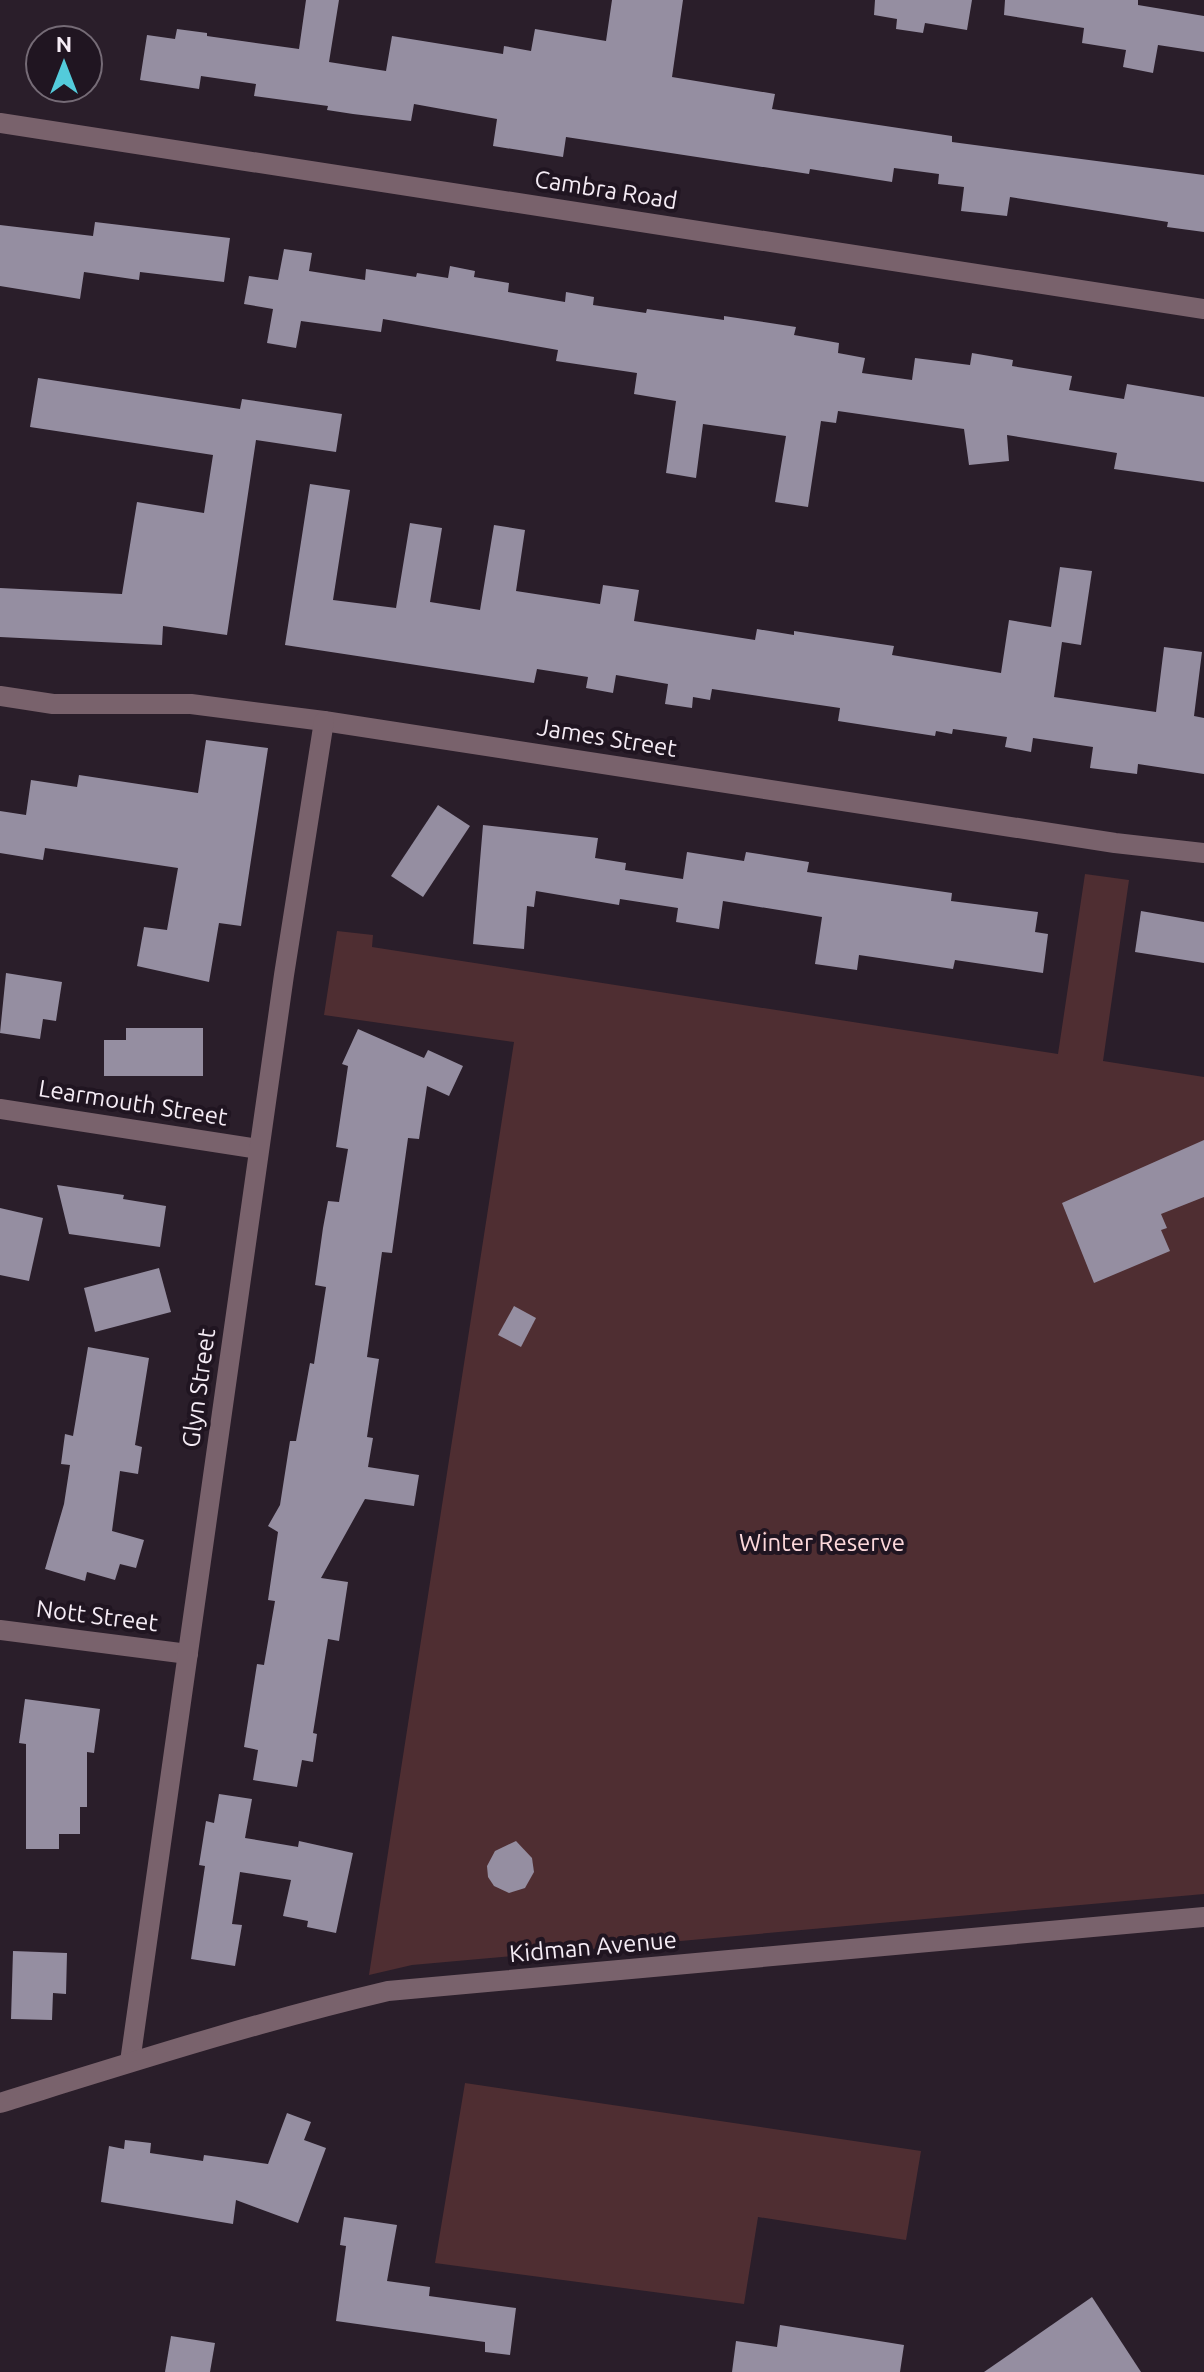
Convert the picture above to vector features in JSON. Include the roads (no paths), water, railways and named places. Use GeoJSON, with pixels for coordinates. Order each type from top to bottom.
{"type":"FeatureCollection","features":[{"type":"Feature","properties":{"kind":"street","name":"Cambra Road"},"geometry":{"type":"LineString","coordinates":[[0,123],[1204,309]]}},
{"type":"Feature","properties":{"kind":"street","name":"James Street"},"geometry":{"type":"LineString","coordinates":[[0,696],[53,704],[191,704],[324,721],[1115,843],[1204,853]]}},
{"type":"Feature","properties":{"kind":"street","name":"Glyn Street"},"geometry":{"type":"LineString","coordinates":[[130,2062],[259,1149],[324,721]]}},
{"type":"Feature","properties":{"kind":"street","name":"Learmouth Street"},"geometry":{"type":"LineString","coordinates":[[0,1109],[259,1149]]}},
{"type":"Feature","properties":{"kind":"street","name":"Nott Street"},"geometry":{"type":"LineString","coordinates":[[0,1630],[188,1654]]}},
{"type":"Feature","properties":{"kind":"street","name":"Kidman Avenue"},"geometry":{"type":"LineString","coordinates":[[0,2103],[302,2011],[388,1991],[1204,1917]]}},
{"type":"Feature","properties":{"kind":"park label","name":"Winter Reserve"},"geometry":{"type":"Point","coordinates":[822,1543]}}]}
